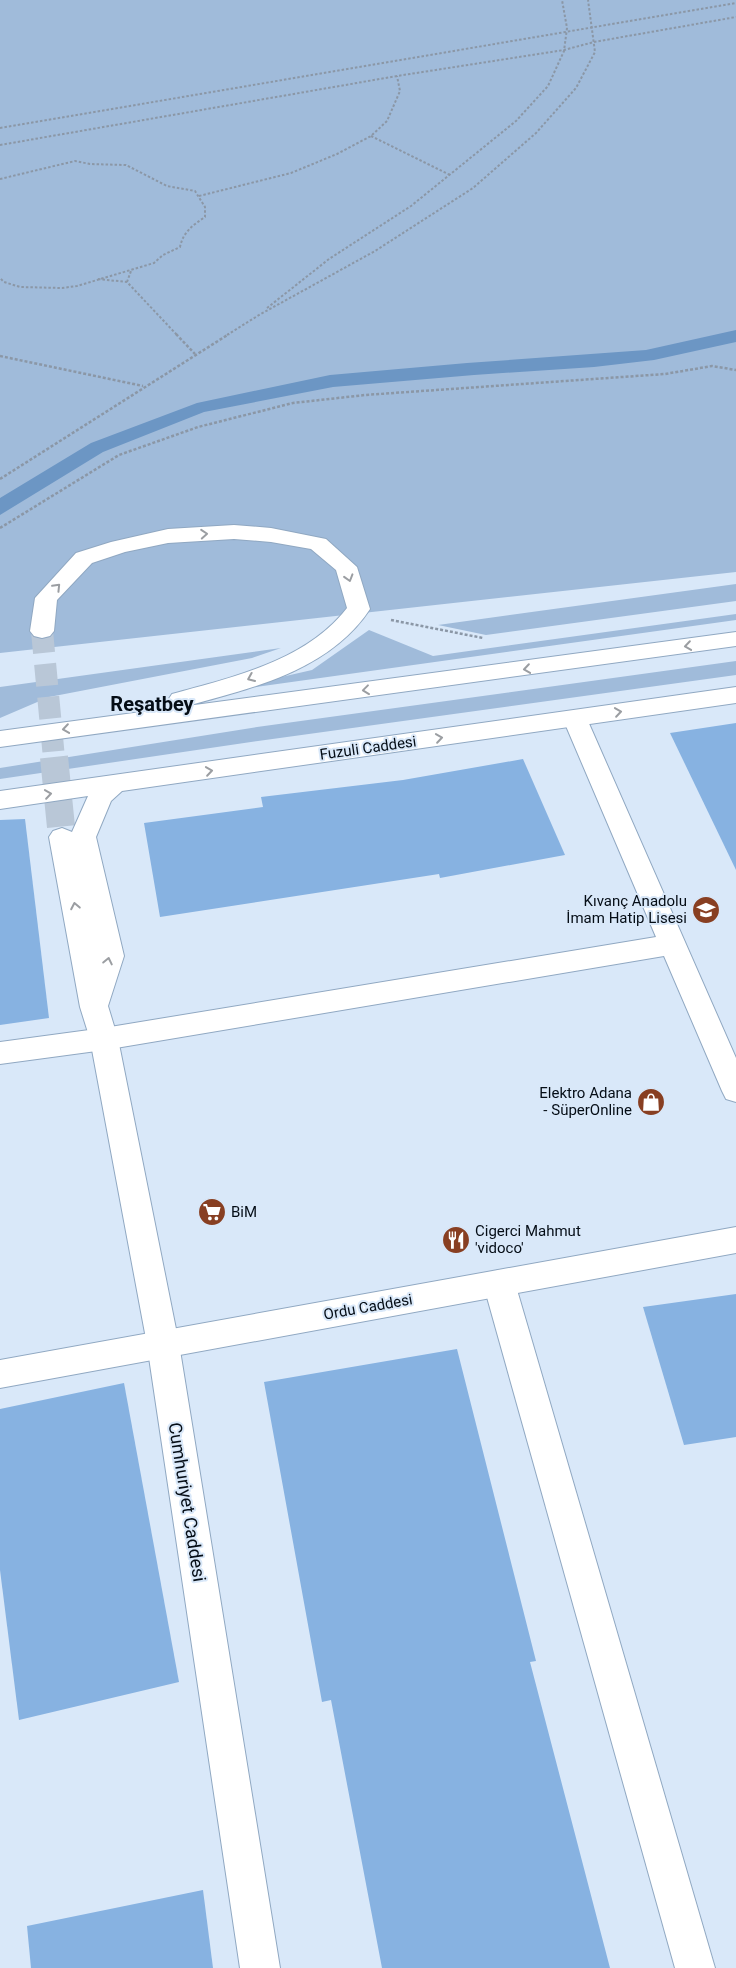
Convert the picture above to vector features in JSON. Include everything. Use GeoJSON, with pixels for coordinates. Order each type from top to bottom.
{"type":"FeatureCollection","features":[{"type":"Feature","properties":{"kind":"main road"},"geometry":{"type":"LineString","coordinates":[[42,631],[46,598],[84,558],[119,547],[160,538],[234,532],[271,535],[318,544],[346,567],[359,609],[342,630],[306,655],[240,682],[103,724]]}},
{"type":"Feature","properties":{"kind":"main road"},"geometry":{"type":"LineString","coordinates":[[0,738],[502,672],[736,639]]}},
{"type":"Feature","properties":{"kind":"main road","name":"Fuzuli Caddesi"},"geometry":{"type":"LineString","coordinates":[[0,800],[736,695]]}},
{"type":"Feature","properties":{"kind":"main road"},"geometry":{"type":"LineString","coordinates":[[575,719],[736,1092]]}},
{"type":"Feature","properties":{"kind":"main road"},"geometry":{"type":"LineString","coordinates":[[94,1008],[110,956],[83,837],[100,796],[112,784]]}},
{"type":"Feature","properties":{"kind":"main road","name":"Cumhuriyet Caddesi"},"geometry":{"type":"LineString","coordinates":[[62,837],[94,1008],[104,1039],[163,1344],[260,1968]]}},
{"type":"Feature","properties":{"kind":"main road"},"geometry":{"type":"LineString","coordinates":[[0,1053],[104,1039],[673,944]]}},
{"type":"Feature","properties":{"kind":"main road","name":"Ordu Caddesi"},"geometry":{"type":"LineString","coordinates":[[0,1374],[736,1240]]}},
{"type":"Feature","properties":{"kind":"main road"},"geometry":{"type":"LineString","coordinates":[[499,1283],[695,1968]]}},
{"type":"Feature","properties":{"kind":"path"},"geometry":{"type":"LineString","coordinates":[[259,315],[330,259],[411,206],[516,122],[548,86],[564,50],[566,33],[562,0]]}},
{"type":"Feature","properties":{"kind":"path"},"geometry":{"type":"LineString","coordinates":[[0,479],[144,386],[259,315],[375,252],[473,188],[536,133],[576,88],[595,52],[588,0]]}},
{"type":"Feature","properties":{"kind":"path"},"geometry":{"type":"LineString","coordinates":[[0,128],[736,3]]}},
{"type":"Feature","properties":{"kind":"path"},"geometry":{"type":"LineString","coordinates":[[0,145],[397,76],[564,50],[594,42],[736,17]]}},
{"type":"Feature","properties":{"kind":"path"},"geometry":{"type":"LineString","coordinates":[[199,196],[291,173],[337,154],[371,136],[387,121],[397,98],[400,90],[397,76]]}},
{"type":"Feature","properties":{"kind":"path"},"geometry":{"type":"LineString","coordinates":[[371,136],[450,175]]}},
{"type":"Feature","properties":{"kind":"path"},"geometry":{"type":"LineString","coordinates":[[0,179],[75,161],[90,164],[126,165],[166,186],[195,191],[205,207],[205,217],[187,230],[182,237],[180,247],[163,254],[154,263],[131,271],[77,286],[62,288],[20,287],[4,282],[0,278]]}},
{"type":"Feature","properties":{"kind":"path"},"geometry":{"type":"LineString","coordinates":[[127,282],[131,271]]}},
{"type":"Feature","properties":{"kind":"path"},"geometry":{"type":"LineString","coordinates":[[97,279],[127,282],[196,354]]}},
{"type":"Feature","properties":{"kind":"path"},"geometry":{"type":"LineString","coordinates":[[0,284],[4,282]]}},
{"type":"Feature","properties":{"kind":"path"},"geometry":{"type":"LineString","coordinates":[[0,356],[144,386]]}},
{"type":"Feature","properties":{"kind":"path"},"geometry":{"type":"LineString","coordinates":[[0,528],[119,455],[198,427],[293,403],[365,395],[665,374],[712,366],[736,370]]}},
{"type":"Feature","properties":{"kind":"path"},"geometry":{"type":"LineString","coordinates":[[388,620],[485,638]]}},
{"type":"Feature","properties":{"kind":"shaded area"},"geometry":{"type":"Polygon","coordinates":[[[0,0],[736,0],[736,572],[0,653],[0,0]]]}},
{"type":"Feature","properties":{"kind":"shaded area"},"geometry":{"type":"Polygon","coordinates":[[[736,330],[736,342],[654,360],[594,367],[333,387],[204,412],[103,452],[0,515],[0,498],[91,443],[197,403],[330,375],[646,350],[736,330]]]}},
{"type":"Feature","properties":{"kind":"shaded area"},"geometry":{"type":"Polygon","coordinates":[[[736,584],[736,601],[486,635],[438,625],[736,584]]]}},
{"type":"Feature","properties":{"kind":"shaded area"},"geometry":{"type":"Polygon","coordinates":[[[736,614],[736,620],[212,693],[312,670],[369,630],[433,656],[736,614]]]}},
{"type":"Feature","properties":{"kind":"shaded area"},"geometry":{"type":"Polygon","coordinates":[[[281,648],[252,658],[49,697],[0,718],[0,687],[281,648]]]}},
{"type":"Feature","properties":{"kind":"shaded area"},"geometry":{"type":"Polygon","coordinates":[[[736,661],[736,675],[258,741],[0,779],[0,768],[257,727],[736,661]]]}},
{"type":"Feature","properties":{"kind":"building"},"geometry":{"type":"Polygon","coordinates":[[[736,723],[736,870],[670,733],[736,723]]]}},
{"type":"Feature","properties":{"kind":"building"},"geometry":{"type":"Polygon","coordinates":[[[523,759],[565,855],[440,878],[439,874],[160,917],[144,823],[263,807],[261,797],[403,780],[523,759]]]}},
{"type":"Feature","properties":{"kind":"building"},"geometry":{"type":"Polygon","coordinates":[[[25,819],[49,1018],[0,1025],[0,820],[25,819]]]}},
{"type":"Feature","properties":{"kind":"building"},"geometry":{"type":"Polygon","coordinates":[[[736,1294],[736,1437],[684,1445],[643,1307],[736,1294]]]}},
{"type":"Feature","properties":{"kind":"building"},"geometry":{"type":"Polygon","coordinates":[[[457,1349],[536,1661],[530,1662],[610,1968],[382,1968],[331,1700],[322,1702],[264,1382],[457,1349]]]}},
{"type":"Feature","properties":{"kind":"building"},"geometry":{"type":"Polygon","coordinates":[[[124,1383],[179,1682],[19,1720],[0,1570],[0,1409],[124,1383]]]}},
{"type":"Feature","properties":{"kind":"building"},"geometry":{"type":"Polygon","coordinates":[[[203,1890],[213,1968],[31,1968],[27,1926],[203,1890]]]}},
{"type":"Feature","properties":{"kind":"tunnel"},"geometry":{"type":"LineString","coordinates":[[42,631],[54,758]]}},
{"type":"Feature","properties":{"kind":"tunnel"},"geometry":{"type":"LineString","coordinates":[[54,757],[62,837]]}},
{"type":"Feature","properties":{"kind":"place","name":"Kıvanç Anadolu İmam Hatip Lisesi"},"geometry":{"type":"Point","coordinates":[706,910]}},
{"type":"Feature","properties":{"kind":"place","name":"Elektro Adana - SüperOnline"},"geometry":{"type":"Point","coordinates":[651,1102]}},
{"type":"Feature","properties":{"kind":"place","name":"BiM"},"geometry":{"type":"Point","coordinates":[212,1212]}},
{"type":"Feature","properties":{"kind":"place","name":"Cigerci Mahmut 'vidoco'"},"geometry":{"type":"Point","coordinates":[456,1240]}},
{"type":"Feature","properties":{"kind":"district","name":"Reşatbey"},"geometry":{"type":"Point","coordinates":[152,704]}}]}
